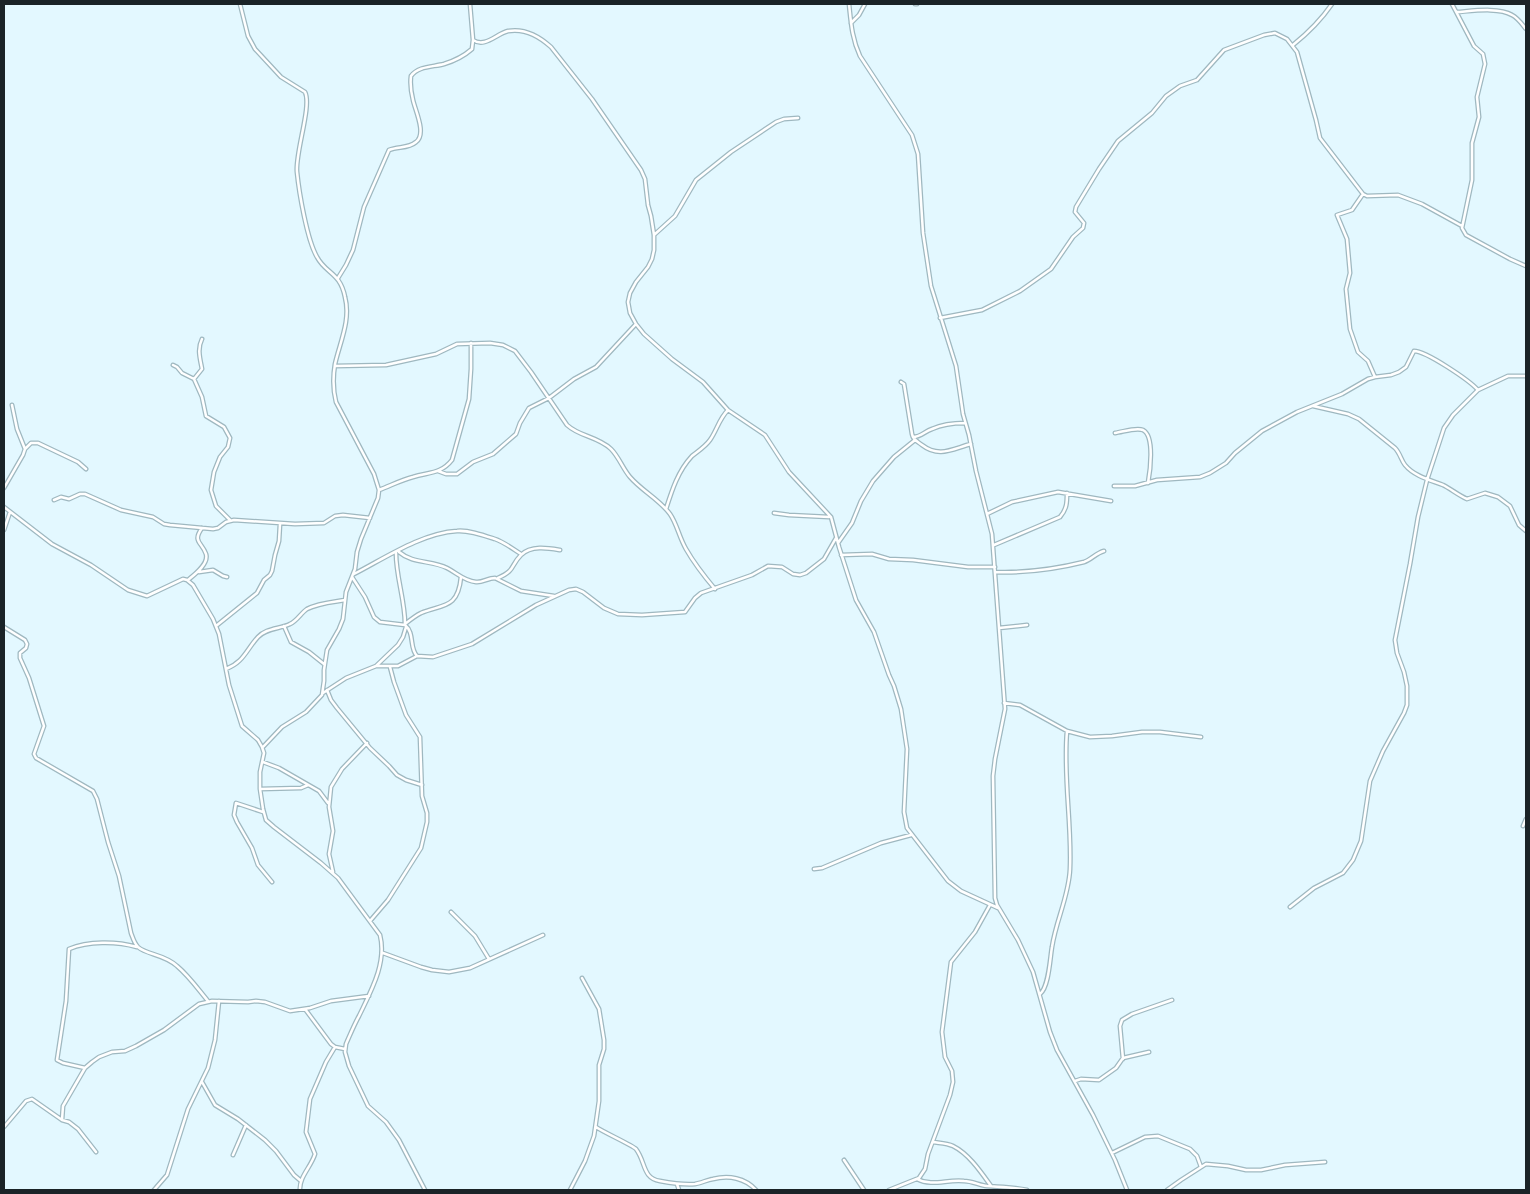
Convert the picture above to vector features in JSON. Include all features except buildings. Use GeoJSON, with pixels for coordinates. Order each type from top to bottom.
{"type":"FeatureCollection","features":[{"type":"Feature","properties":{"kind":"street"},"geometry":{"type":"LineString","coordinates":[[240,4],[248,36],[255,49],[281,77],[306,94],[297,171],[302,205],[317,257],[321,264],[338,278],[346,297],[347,310],[344,333],[335,366],[334,386],[336,402],[369,463],[379,490],[378,498],[361,539],[345,600],[343,619],[328,650],[324,664],[323,693]]}},
{"type":"Feature","properties":{"kind":"street"},"geometry":{"type":"LineString","coordinates":[[338,278],[353,250],[364,207],[388,153],[391,149],[406,147],[419,139],[420,124],[413,101],[411,76],[416,71],[443,65],[461,57],[472,49],[470,4]]}},
{"type":"Feature","properties":{"kind":"street"},"geometry":{"type":"LineString","coordinates":[[848,4],[854,44],[912,135],[917,149],[923,233],[931,286],[956,366],[960,396],[994,545],[1004,703],[1004,716],[993,776],[995,898],[1033,972],[1052,1038],[1112,1153],[1127,1190]]}},
{"type":"Feature","properties":{"kind":"street"},"geometry":{"type":"LineString","coordinates":[[851,23],[859,15],[865,4]]}},
{"type":"Feature","properties":{"kind":"street"},"geometry":{"type":"LineString","coordinates":[[1293,45],[1308,33],[1326,14],[1332,4]]}},
{"type":"Feature","properties":{"kind":"street"},"geometry":{"type":"LineString","coordinates":[[1452,4],[1474,46],[1483,54],[1485,64],[1477,98],[1479,117],[1472,144],[1472,180],[1462,226],[1466,235],[1526,266]]}},
{"type":"Feature","properties":{"kind":"street"},"geometry":{"type":"LineString","coordinates":[[1457,12],[1489,10],[1507,13],[1516,18],[1526,29]]}},
{"type":"Feature","properties":{"kind":"street"},"geometry":{"type":"LineString","coordinates":[[472,40],[482,44],[507,32],[514,31],[528,32],[545,42],[592,99],[642,170],[654,235],[652,259],[628,297],[630,313],[644,334],[672,359],[703,382],[728,410],[765,434],[789,472],[830,517],[856,600],[876,637],[901,708],[907,749],[904,812],[907,828],[948,881],[961,891],[1000,908]]}},
{"type":"Feature","properties":{"kind":"street"},"geometry":{"type":"LineString","coordinates":[[940,318],[982,310],[1020,291],[1051,269],[1074,237],[1083,228],[1084,223],[1075,212],[1076,207],[1099,168],[1118,141],[1148,117],[1166,96],[1180,86],[1197,80],[1224,50],[1264,35],[1275,33],[1288,39],[1297,52],[1320,138],[1363,194],[1367,196],[1398,195],[1422,204],[1462,226]]}},
{"type":"Feature","properties":{"kind":"street"},"geometry":{"type":"LineString","coordinates":[[654,235],[674,216],[696,180],[713,165],[776,122],[784,119],[798,118]]}},
{"type":"Feature","properties":{"kind":"street"},"geometry":{"type":"LineString","coordinates":[[1363,194],[1352,210],[1337,215],[1347,239],[1350,273],[1346,289],[1350,329],[1358,352],[1368,361],[1374,377]]}},
{"type":"Feature","properties":{"kind":"street"},"geometry":{"type":"LineString","coordinates":[[438,472],[457,474],[473,462],[493,454],[516,434],[529,408],[549,398],[574,379],[596,368],[636,324]]}},
{"type":"Feature","properties":{"kind":"street"},"geometry":{"type":"LineString","coordinates":[[194,379],[202,369],[199,354],[202,339]]}},
{"type":"Feature","properties":{"kind":"street"},"geometry":{"type":"LineString","coordinates":[[379,490],[411,478],[438,472],[452,460],[468,407],[471,343]]}},
{"type":"Feature","properties":{"kind":"street"},"geometry":{"type":"LineString","coordinates":[[335,366],[386,365],[423,358],[458,344],[490,343],[502,345],[515,351],[568,425],[574,431],[591,436],[610,449],[631,478],[666,509],[676,523],[686,549],[715,589]]}},
{"type":"Feature","properties":{"kind":"street"},"geometry":{"type":"LineString","coordinates":[[1114,486],[1135,486],[1157,480],[1200,477],[1210,473],[1226,463],[1240,448],[1262,431],[1297,412],[1342,394],[1374,377],[1391,376],[1399,372],[1406,367],[1414,351],[1417,350],[1470,382],[1478,390]]}},
{"type":"Feature","properties":{"kind":"street"},"geometry":{"type":"LineString","coordinates":[[173,365],[182,373],[194,379],[202,397],[206,416],[224,427],[229,434],[230,443],[220,457],[214,472],[211,490],[216,506],[230,520]]}},
{"type":"Feature","properties":{"kind":"street"},"geometry":{"type":"LineString","coordinates":[[1290,907],[1314,888],[1343,873],[1353,860],[1361,841],[1370,781],[1407,705],[1407,686],[1395,640],[1415,531],[1427,480],[1448,420],[1478,390],[1508,376],[1526,376]]}},
{"type":"Feature","properties":{"kind":"street"},"geometry":{"type":"LineString","coordinates":[[901,382],[904,384],[914,439],[926,448],[942,453],[971,444]]}},
{"type":"Feature","properties":{"kind":"street"},"geometry":{"type":"LineString","coordinates":[[12,405],[20,438],[25,449]]}},
{"type":"Feature","properties":{"kind":"street"},"geometry":{"type":"LineString","coordinates":[[1312,406],[1348,414],[1359,419],[1396,448],[1402,461],[1408,468],[1427,480],[1444,486],[1467,499],[1487,493],[1498,497],[1510,506],[1519,525],[1526,531]]}},
{"type":"Feature","properties":{"kind":"street"},"geometry":{"type":"LineString","coordinates":[[666,509],[682,468],[709,442],[722,416],[728,410]]}},
{"type":"Feature","properties":{"kind":"street"},"geometry":{"type":"LineString","coordinates":[[838,543],[852,523],[861,501],[873,481],[894,457],[914,439],[929,430],[946,424],[966,423]]}},
{"type":"Feature","properties":{"kind":"street"},"geometry":{"type":"LineString","coordinates":[[1115,433],[1139,429],[1148,434],[1151,448],[1148,483]]}},
{"type":"Feature","properties":{"kind":"street"},"geometry":{"type":"LineString","coordinates":[[4,488],[25,449],[31,443],[38,443],[78,462],[86,469]]}},
{"type":"Feature","properties":{"kind":"street"},"geometry":{"type":"LineString","coordinates":[[987,514],[1012,502],[1058,492],[1111,501]]}},
{"type":"Feature","properties":{"kind":"street"},"geometry":{"type":"LineString","coordinates":[[994,545],[1060,517],[1067,503],[1067,493]]}},
{"type":"Feature","properties":{"kind":"street"},"geometry":{"type":"LineString","coordinates":[[54,500],[61,496],[69,499],[85,494],[121,510],[153,517],[164,524],[202,528],[218,528],[230,520],[280,524],[324,523],[335,516],[343,515],[370,518]]}},
{"type":"Feature","properties":{"kind":"street"},"geometry":{"type":"LineString","coordinates":[[4,507],[52,544],[128,590],[147,596],[183,579],[188,580],[198,593],[219,634],[229,685],[242,726],[258,740],[264,753],[260,772],[260,789],[263,812],[268,823],[334,874],[380,935],[382,953],[376,978],[345,1049],[349,1066],[368,1106],[386,1122],[399,1140],[425,1190]]}},
{"type":"Feature","properties":{"kind":"street"},"geometry":{"type":"LineString","coordinates":[[4,530],[10,512]]}},
{"type":"Feature","properties":{"kind":"street"},"geometry":{"type":"LineString","coordinates":[[774,513],[789,516],[830,517]]}},
{"type":"Feature","properties":{"kind":"street"},"geometry":{"type":"LineString","coordinates":[[216,626],[257,593],[264,580],[270,575],[280,541],[280,524]]}},
{"type":"Feature","properties":{"kind":"street"},"geometry":{"type":"LineString","coordinates":[[188,580],[203,565],[206,558],[197,538],[202,528]]}},
{"type":"Feature","properties":{"kind":"street"},"geometry":{"type":"LineString","coordinates":[[352,576],[397,552],[440,533],[458,531],[477,534],[496,539],[521,554]]}},
{"type":"Feature","properties":{"kind":"street"},"geometry":{"type":"LineString","coordinates":[[376,666],[390,667],[403,664],[417,656],[437,656],[472,644],[536,606],[569,590],[576,589],[583,592],[610,612],[618,614],[642,615],[685,612],[701,593],[752,575],[768,566],[782,567],[792,574],[800,575],[806,573],[824,559],[836,538]]}},
{"type":"Feature","properties":{"kind":"street"},"geometry":{"type":"LineString","coordinates":[[397,552],[408,559],[446,568],[461,577],[478,582],[496,578],[512,570],[521,554],[530,550],[544,547],[560,550]]}},
{"type":"Feature","properties":{"kind":"street"},"geometry":{"type":"LineString","coordinates":[[995,572],[1011,572],[1074,564],[1088,560],[1104,551]]}},
{"type":"Feature","properties":{"kind":"street"},"geometry":{"type":"LineString","coordinates":[[262,748],[282,728],[306,712],[327,690],[346,678],[376,666],[403,637],[405,625],[400,580],[397,574],[397,552]]}},
{"type":"Feature","properties":{"kind":"street"},"geometry":{"type":"LineString","coordinates":[[841,555],[872,554],[889,559],[968,567],[995,567]]}},
{"type":"Feature","properties":{"kind":"street"},"geometry":{"type":"LineString","coordinates":[[197,572],[213,570],[227,577]]}},
{"type":"Feature","properties":{"kind":"street"},"geometry":{"type":"LineString","coordinates":[[352,576],[365,597],[374,617],[380,622],[405,625],[419,614],[450,603],[459,589],[461,577]]}},
{"type":"Feature","properties":{"kind":"street"},"geometry":{"type":"LineString","coordinates":[[496,578],[521,591],[555,596]]}},
{"type":"Feature","properties":{"kind":"street"},"geometry":{"type":"LineString","coordinates":[[226,669],[239,663],[263,633],[290,624],[297,620],[306,610],[315,606],[345,600]]}},
{"type":"Feature","properties":{"kind":"street"},"geometry":{"type":"LineString","coordinates":[[405,625],[411,635],[414,653],[417,656]]}},
{"type":"Feature","properties":{"kind":"street"},"geometry":{"type":"LineString","coordinates":[[999,628],[1027,625]]}},
{"type":"Feature","properties":{"kind":"street"},"geometry":{"type":"LineString","coordinates":[[284,626],[291,642],[309,652],[324,664]]}},
{"type":"Feature","properties":{"kind":"street"},"geometry":{"type":"LineString","coordinates":[[4,627],[25,640],[27,644],[26,648],[20,653],[20,658],[29,678],[44,726],[34,754],[36,758],[94,791],[119,876],[131,933],[138,947]]}},
{"type":"Feature","properties":{"kind":"street"},"geometry":{"type":"LineString","coordinates":[[370,921],[388,900],[421,848],[427,822],[422,796],[420,737],[406,715],[390,667]]}},
{"type":"Feature","properties":{"kind":"street"},"geometry":{"type":"LineString","coordinates":[[327,690],[331,700],[396,775],[422,785]]}},
{"type":"Feature","properties":{"kind":"street"},"geometry":{"type":"LineString","coordinates":[[1004,703],[1020,705],[1067,731],[1090,737],[1160,732],[1200,738]]}},
{"type":"Feature","properties":{"kind":"street"},"geometry":{"type":"LineString","coordinates":[[1040,994],[1047,982],[1053,942],[1065,901],[1070,871],[1067,731]]}},
{"type":"Feature","properties":{"kind":"street"},"geometry":{"type":"LineString","coordinates":[[334,874],[330,854],[332,832],[329,804],[330,787],[342,769],[367,743]]}},
{"type":"Feature","properties":{"kind":"street"},"geometry":{"type":"LineString","coordinates":[[263,762],[279,768],[319,791],[329,804]]}},
{"type":"Feature","properties":{"kind":"street"},"geometry":{"type":"LineString","coordinates":[[260,789],[301,788],[308,785]]}},
{"type":"Feature","properties":{"kind":"street"},"geometry":{"type":"LineString","coordinates":[[263,812],[236,803],[234,815],[252,848],[258,865],[272,882]]}},
{"type":"Feature","properties":{"kind":"street"},"geometry":{"type":"LineString","coordinates":[[1523,826],[1526,819]]}},
{"type":"Feature","properties":{"kind":"street"},"geometry":{"type":"LineString","coordinates":[[814,869],[822,868],[880,843],[912,835]]}},
{"type":"Feature","properties":{"kind":"street"},"geometry":{"type":"LineString","coordinates":[[889,1190],[917,1180],[925,1169],[932,1142],[953,1082],[942,1032],[951,962],[975,932],[990,905]]}},
{"type":"Feature","properties":{"kind":"street"},"geometry":{"type":"LineString","coordinates":[[451,912],[475,936],[489,959]]}},
{"type":"Feature","properties":{"kind":"street"},"geometry":{"type":"LineString","coordinates":[[382,953],[421,967],[449,972],[470,968],[543,935]]}},
{"type":"Feature","properties":{"kind":"street"},"geometry":{"type":"LineString","coordinates":[[85,1068],[56,1060],[66,1001],[69,949],[89,943],[124,944],[138,947],[144,951],[166,958],[176,965],[208,1002]]}},
{"type":"Feature","properties":{"kind":"street"},"geometry":{"type":"LineString","coordinates":[[570,1190],[585,1161],[596,1127],[599,1101],[599,1065],[603,1054],[604,1040],[599,1009],[582,978]]}},
{"type":"Feature","properties":{"kind":"street"},"geometry":{"type":"LineString","coordinates":[[62,1120],[63,1106],[85,1068],[92,1062],[112,1052],[125,1051],[136,1046],[164,1030],[199,1004],[219,1001],[265,1002],[290,1011],[305,1009],[332,1001],[369,996]]}},
{"type":"Feature","properties":{"kind":"street"},"geometry":{"type":"LineString","coordinates":[[1123,1059],[1120,1026],[1122,1020],[1132,1014],[1172,1000]]}},
{"type":"Feature","properties":{"kind":"street"},"geometry":{"type":"LineString","coordinates":[[154,1190],[167,1175],[188,1109],[208,1068],[215,1040],[219,1001]]}},
{"type":"Feature","properties":{"kind":"street"},"geometry":{"type":"LineString","coordinates":[[305,1009],[327,1040],[335,1047],[345,1049]]}},
{"type":"Feature","properties":{"kind":"street"},"geometry":{"type":"LineString","coordinates":[[300,1190],[302,1181],[315,1154],[306,1132],[310,1099],[326,1062],[335,1047]]}},
{"type":"Feature","properties":{"kind":"street"},"geometry":{"type":"LineString","coordinates":[[1075,1081],[1080,1079],[1099,1080],[1111,1072],[1123,1059],[1150,1052]]}},
{"type":"Feature","properties":{"kind":"street"},"geometry":{"type":"LineString","coordinates":[[202,1082],[215,1105],[265,1140],[302,1181]]}},
{"type":"Feature","properties":{"kind":"street"},"geometry":{"type":"LineString","coordinates":[[4,1127],[29,1099],[78,1129],[96,1152]]}},
{"type":"Feature","properties":{"kind":"street"},"geometry":{"type":"LineString","coordinates":[[233,1155],[246,1125]]}},
{"type":"Feature","properties":{"kind":"street"},"geometry":{"type":"LineString","coordinates":[[596,1127],[636,1150],[647,1174],[653,1180],[677,1184],[697,1184],[713,1179],[732,1178],[746,1182],[756,1190]]}},
{"type":"Feature","properties":{"kind":"street"},"geometry":{"type":"LineString","coordinates":[[1112,1153],[1145,1136],[1158,1136],[1190,1148],[1198,1156],[1201,1167]]}},
{"type":"Feature","properties":{"kind":"street"},"geometry":{"type":"LineString","coordinates":[[932,1142],[951,1145],[958,1149],[977,1167],[991,1186]]}},
{"type":"Feature","properties":{"kind":"street"},"geometry":{"type":"LineString","coordinates":[[844,1160],[864,1190]]}},
{"type":"Feature","properties":{"kind":"street"},"geometry":{"type":"LineString","coordinates":[[1168,1190],[1206,1164],[1246,1170],[1260,1170],[1285,1165],[1325,1162]]}},
{"type":"Feature","properties":{"kind":"street"},"geometry":{"type":"LineString","coordinates":[[917,1180],[929,1184],[965,1180],[991,1186],[1026,1190]]}},
{"type":"Feature","properties":{"kind":"street"},"geometry":{"type":"LineString","coordinates":[[677,1184],[679,1190]]}}]}
